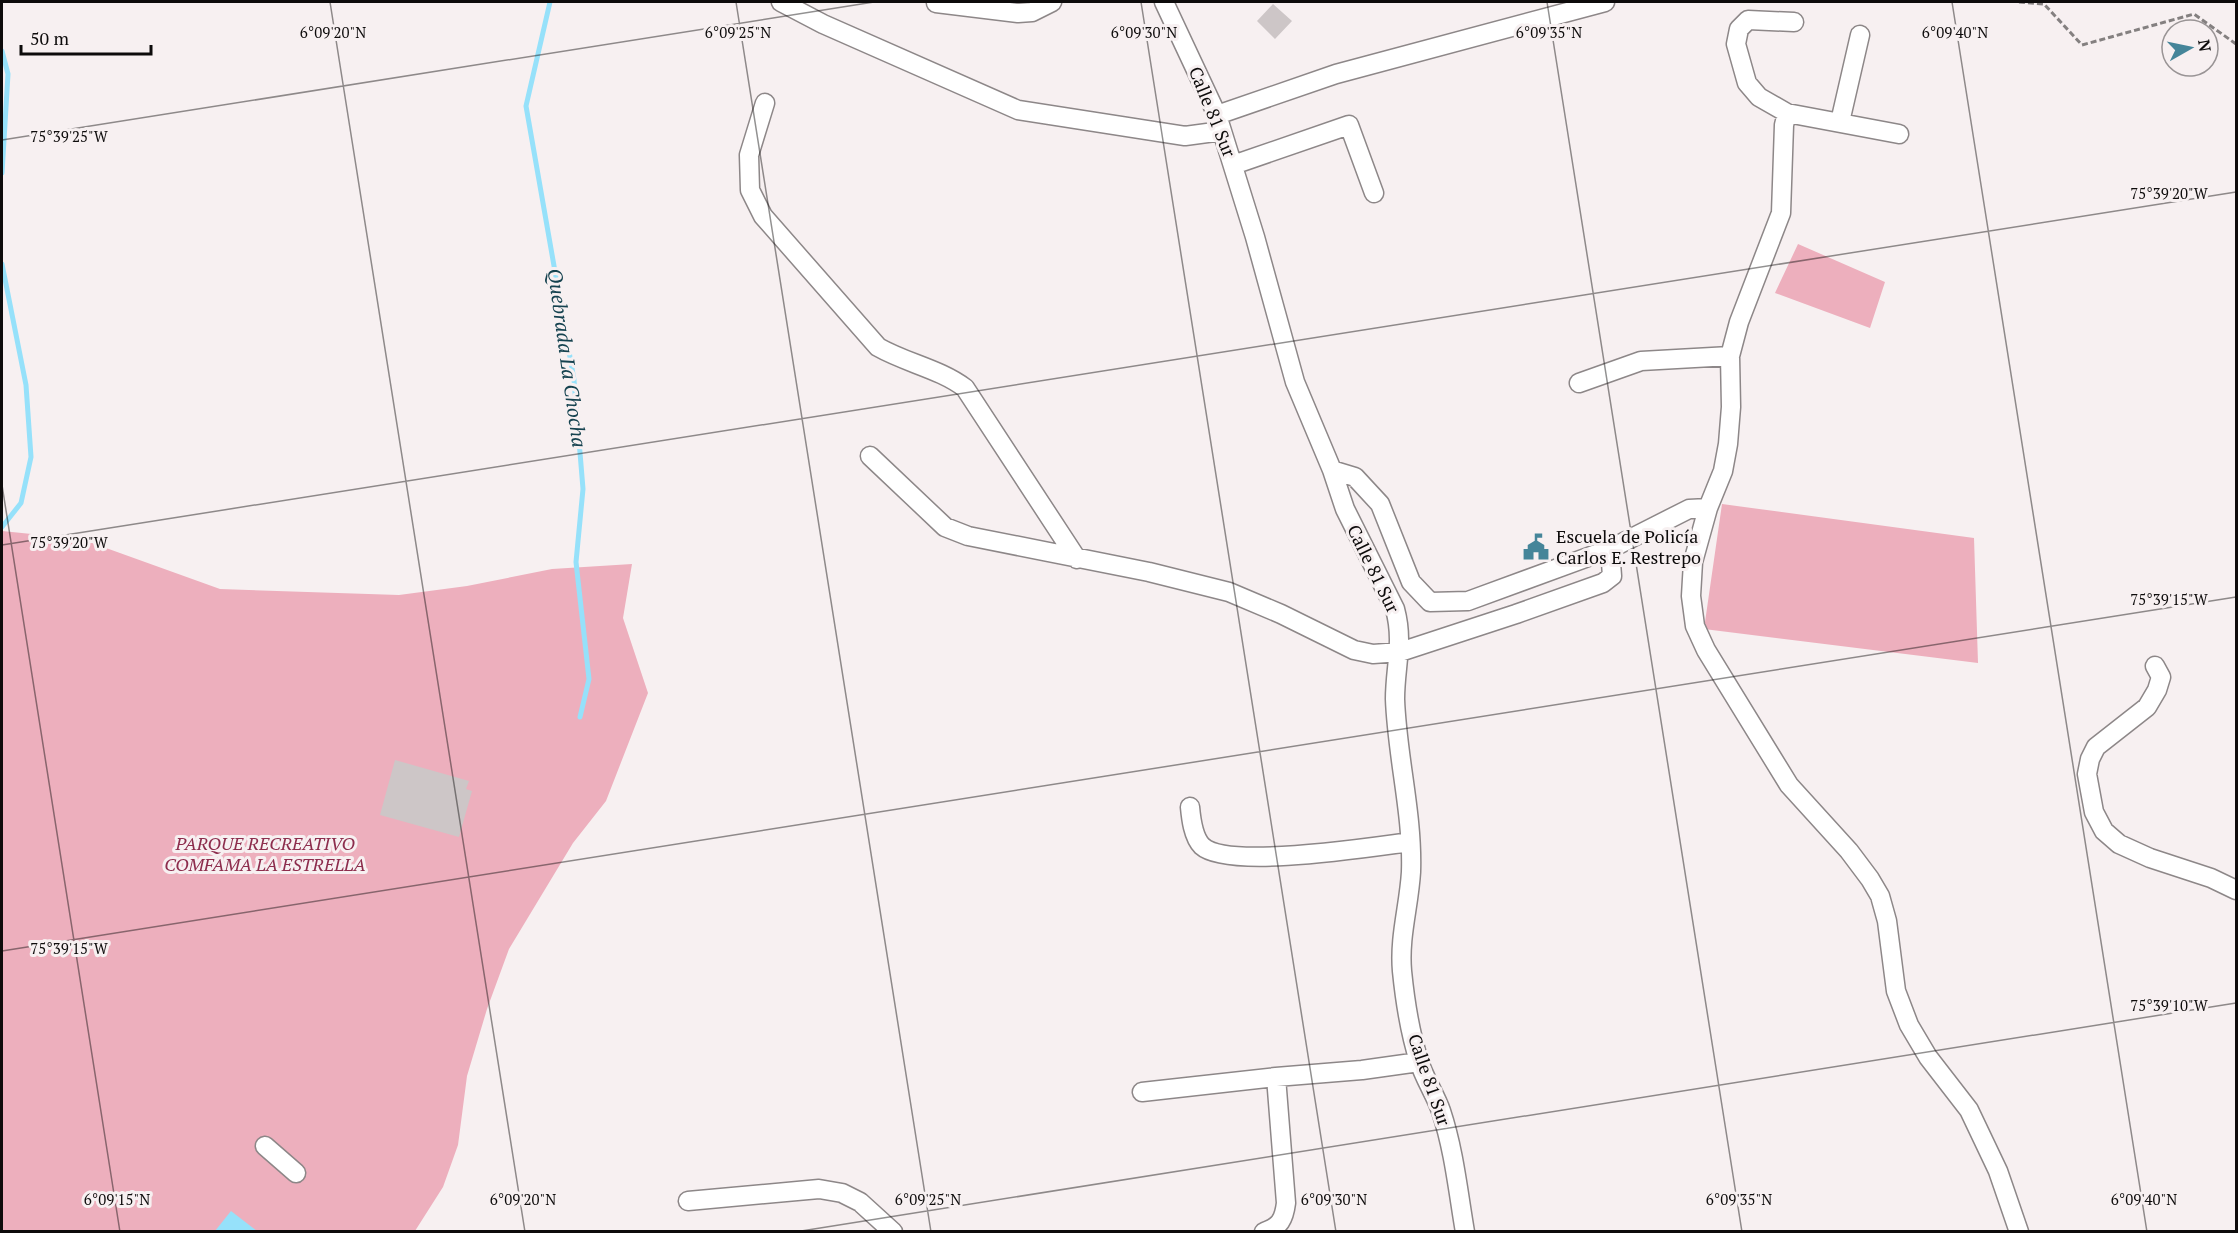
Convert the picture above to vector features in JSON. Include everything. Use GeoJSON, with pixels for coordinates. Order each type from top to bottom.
{"type":"FeatureCollection","features":[{"type":"Feature","properties":{"kind":"street"},"geometry":{"type":"LineString","coordinates":[[781,2],[823,24],[1018,110],[1185,136],[1336,75],[1605,2]]}},
{"type":"Feature","properties":{"kind":"street"},"geometry":{"type":"LineString","coordinates":[[936,3],[1018,13],[1032,12],[1052,2]]}},
{"type":"Feature","properties":{"kind":"street","name":"Calle 81 Sur"},"geometry":{"type":"LineString","coordinates":[[1164,2],[1220,123],[1295,382],[1332,470],[1345,509],[1395,609],[1400,634],[1395,696],[1397,743],[1410,842],[1411,872],[1401,942],[1402,972],[1410,1025],[1419,1062],[1440,1110],[1451,1149],[1466,1232]]}},
{"type":"Feature","properties":{"kind":"street"},"geometry":{"type":"LineString","coordinates":[[1794,22],[1748,20],[1739,29],[1737,44],[1747,83],[1759,97],[1787,113],[1899,134]]}},
{"type":"Feature","properties":{"kind":"street"},"geometry":{"type":"LineString","coordinates":[[1840,122],[1860,35]]}},
{"type":"Feature","properties":{"kind":"street"},"geometry":{"type":"LineString","coordinates":[[765,102],[749,155],[750,190],[763,216],[878,347],[898,358],[952,378],[965,388],[1077,560]]}},
{"type":"Feature","properties":{"kind":"street"},"geometry":{"type":"LineString","coordinates":[[1787,113],[1784,124],[1780,213],[1739,322],[1730,356],[1731,407],[1728,444],[1723,471],[1708,508],[1693,562],[1691,596],[1695,626],[1702,642],[1790,786],[1849,851],[1880,897],[1887,921],[1896,991],[1908,1025],[1928,1057],[1969,1110],[1998,1171],[2019,1232]]}},
{"type":"Feature","properties":{"kind":"street"},"geometry":{"type":"LineString","coordinates":[[1233,165],[1349,125],[1374,193]]}},
{"type":"Feature","properties":{"kind":"street"},"geometry":{"type":"LineString","coordinates":[[1579,383],[1641,361],[1730,356]]}},
{"type":"Feature","properties":{"kind":"street"},"geometry":{"type":"LineString","coordinates":[[870,456],[945,526],[968,536],[1077,560],[1149,572],[1229,592],[1281,614],[1354,650],[1373,654],[1400,652],[1603,583],[1612,576],[1610,549]]}},
{"type":"Feature","properties":{"kind":"street"},"geometry":{"type":"LineString","coordinates":[[1332,470],[1355,477],[1380,504],[1411,582],[1430,602],[1468,601],[1610,549],[1689,509],[1708,508]]}},
{"type":"Feature","properties":{"kind":"street"},"geometry":{"type":"LineString","coordinates":[[2155,666],[2161,677],[2157,690],[2147,707],[2096,747],[2090,759],[2087,774],[2094,812],[2104,831],[2119,844],[2150,858],[2211,878],[2236,890]]}},
{"type":"Feature","properties":{"kind":"street"},"geometry":{"type":"LineString","coordinates":[[1190,807],[1200,845],[1215,854],[1291,855],[1410,842]]}},
{"type":"Feature","properties":{"kind":"street"},"geometry":{"type":"LineString","coordinates":[[1142,1092],[1362,1070],[1419,1062]]}},
{"type":"Feature","properties":{"kind":"street"},"geometry":{"type":"LineString","coordinates":[[1264,1232],[1281,1224],[1285,1216],[1286,1203],[1276,1077]]}},
{"type":"Feature","properties":{"kind":"street"},"geometry":{"type":"LineString","coordinates":[[265,1146],[296,1173]]}},
{"type":"Feature","properties":{"kind":"street"},"geometry":{"type":"LineString","coordinates":[[688,1201],[819,1189],[842,1193],[860,1202],[893,1232]]}},
{"type":"Feature","properties":{"kind":"path"},"geometry":{"type":"LineString","coordinates":[[2019,2],[2044,4],[2082,45],[2194,14],[2236,44]]}},
{"type":"Feature","properties":{"kind":"green space"},"geometry":{"type":"Polygon","coordinates":[[[1798,244],[1885,282],[1870,328],[1775,293],[1798,244]]]}},
{"type":"Feature","properties":{"kind":"green space"},"geometry":{"type":"Polygon","coordinates":[[[1722,504],[1974,538],[1978,663],[1704,629],[1722,504]]]}},
{"type":"Feature","properties":{"kind":"green space","name":"PARQUE RECREATIVO COMFAMA LA ESTRELLA"},"geometry":{"type":"Polygon","coordinates":[[[2,531],[81,539],[220,589],[399,595],[467,586],[552,569],[632,564],[623,618],[648,693],[606,801],[573,843],[509,949],[487,1009],[467,1076],[458,1145],[443,1187],[415,1231],[2,1231],[2,531]]]}},
{"type":"Feature","properties":{"kind":"water"},"geometry":{"type":"Polygon","coordinates":[[[231,1211],[257,1231],[215,1231],[231,1211]]]}},
{"type":"Feature","properties":{"kind":"building"},"geometry":{"type":"Polygon","coordinates":[[[1273,4],[1292,21],[1275,39],[1257,21],[1273,4]]]}},
{"type":"Feature","properties":{"kind":"building"},"geometry":{"type":"Polygon","coordinates":[[[395,760],[469,781],[466,789],[472,791],[459,837],[380,815],[395,760]]]}},
{"type":"Feature","properties":{"kind":"waterway","name":"Quebrada La Chocha"},"geometry":{"type":"LineString","coordinates":[[550,2],[526,106],[574,380],[583,489],[576,562],[589,679],[580,717]]}},
{"type":"Feature","properties":{"kind":"waterway"},"geometry":{"type":"LineString","coordinates":[[2,51],[8,74],[2,173]]}},
{"type":"Feature","properties":{"kind":"waterway"},"geometry":{"type":"LineString","coordinates":[[2,264],[26,385],[31,457],[21,503],[2,527]]}},
{"type":"Feature","properties":{"kind":"place","name":"Escuela de Policía Carlos E. Restrepo"},"geometry":{"type":"Point","coordinates":[1536,547]}}]}
